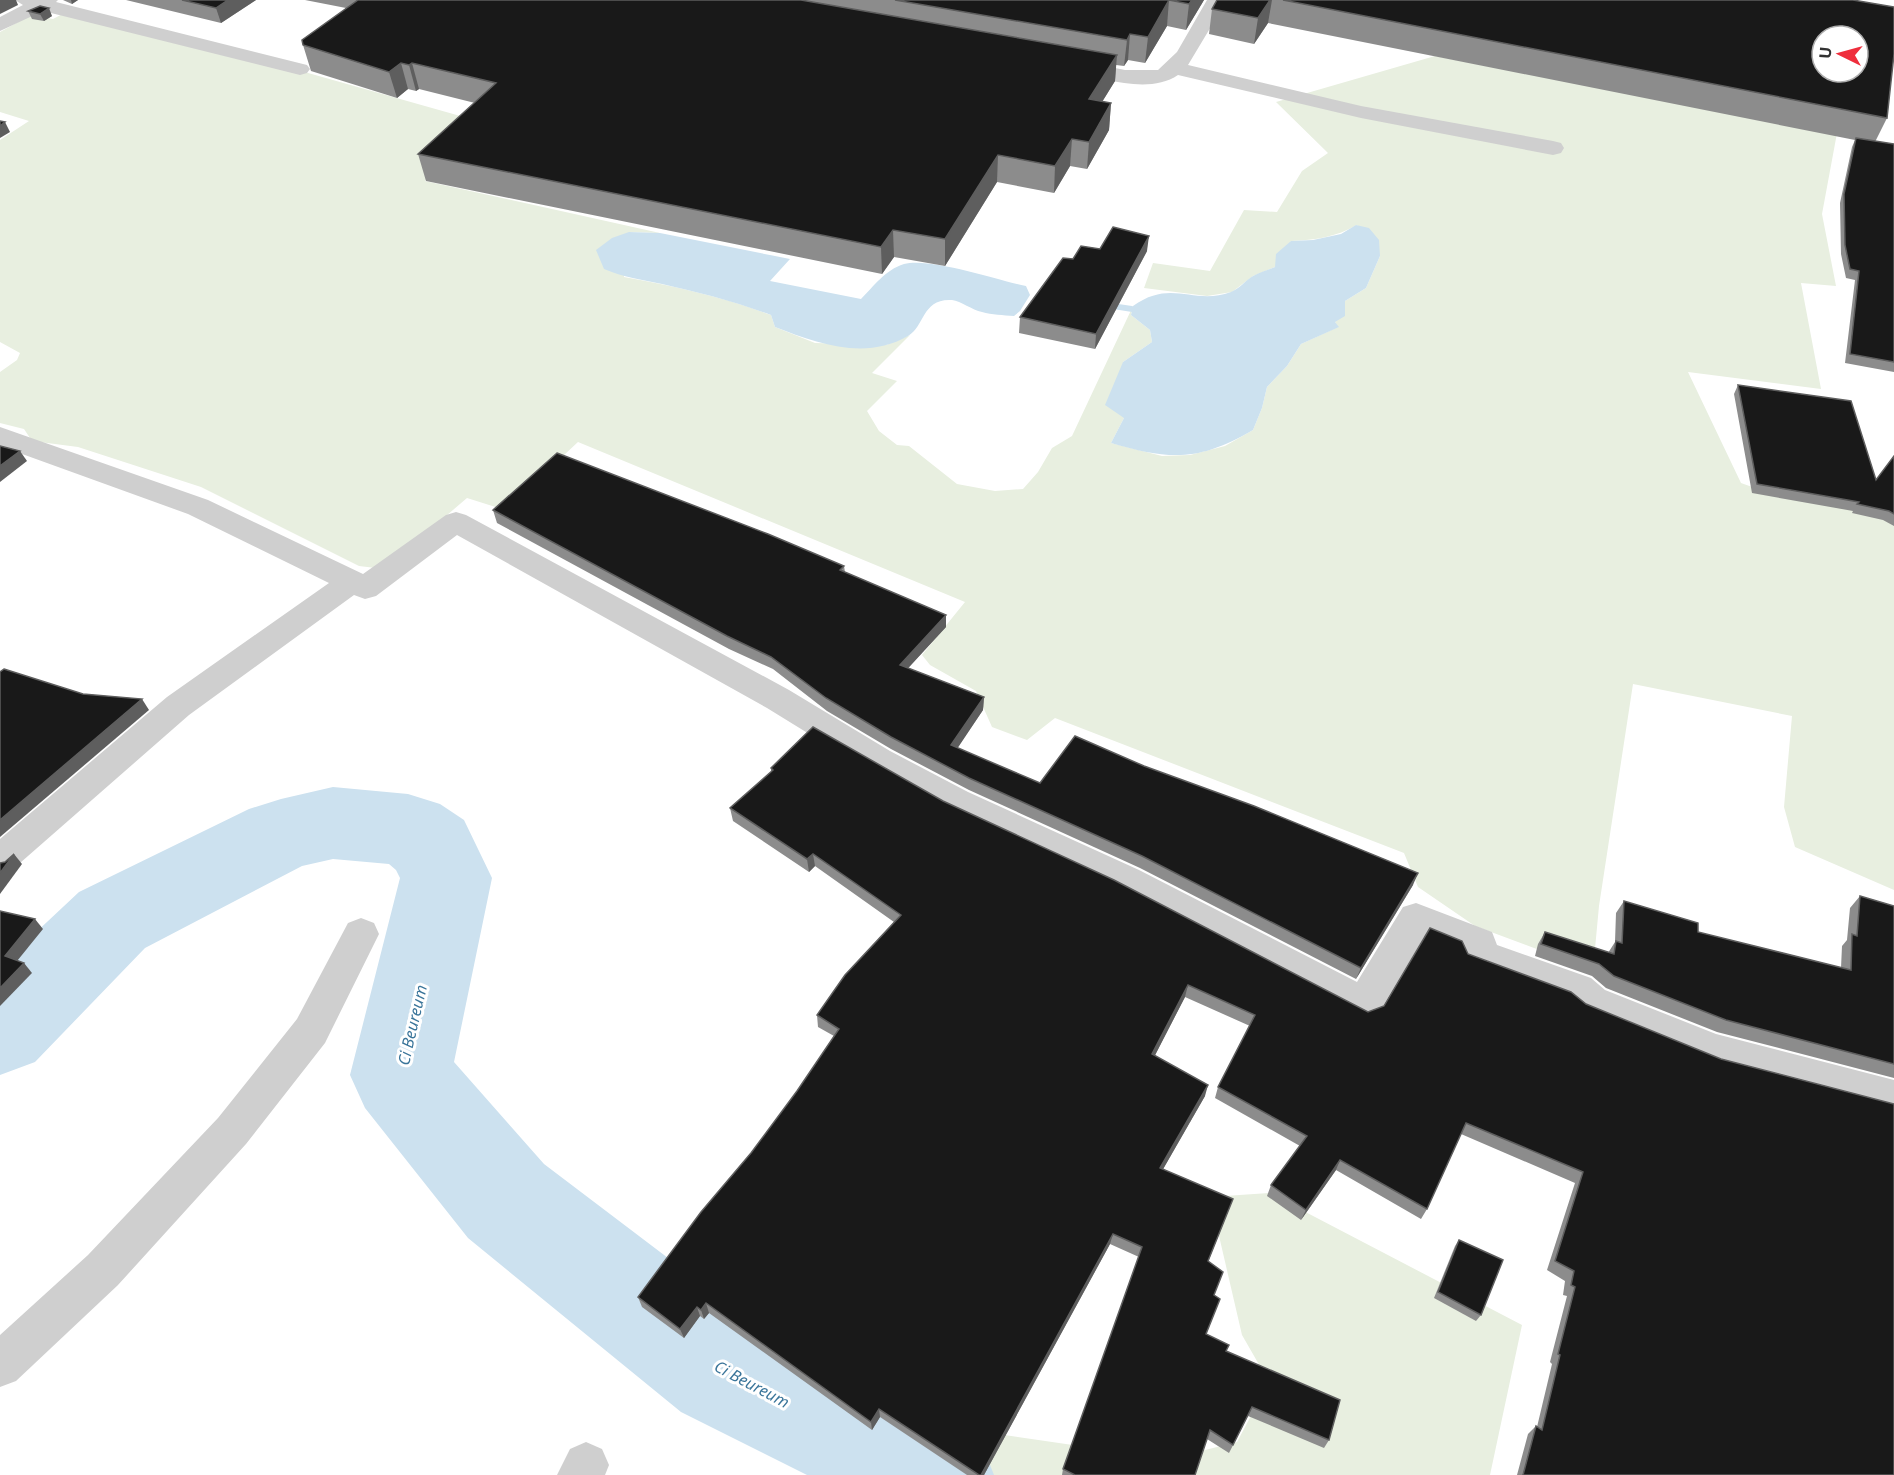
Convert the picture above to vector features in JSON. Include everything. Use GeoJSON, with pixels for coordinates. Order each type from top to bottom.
{"type":"FeatureCollection","features":[{"type":"Feature","properties":{"kind":"street"},"geometry":{"type":"LineString","coordinates":[[1053,62],[1145,78],[1162,76],[1175,68],[1217,0]]}},
{"type":"Feature","properties":{"kind":"street"},"geometry":{"type":"LineString","coordinates":[[0,25],[38,1],[300,69]]}},
{"type":"Feature","properties":{"kind":"street"},"geometry":{"type":"LineString","coordinates":[[1175,68],[1361,112],[1553,148]]}},
{"type":"Feature","properties":{"kind":"street"},"geometry":{"type":"LineString","coordinates":[[0,436],[198,507],[365,588],[456,522],[778,699],[878,759],[947,796],[1126,880],[1364,1004],[1382,970],[1394,957],[1416,918],[1479,943],[1476,953],[1578,990],[1592,1002],[1713,1051],[1894,1098]]}},
{"type":"Feature","properties":{"kind":"street"},"geometry":{"type":"LineString","coordinates":[[0,860],[178,706],[351,582]]}},
{"type":"Feature","properties":{"kind":"street"},"geometry":{"type":"LineString","coordinates":[[0,1365],[103,1270],[232,1131],[311,1031],[361,934]]}},
{"type":"Feature","properties":{"kind":"green space"},"geometry":{"type":"Polygon","coordinates":[[[70,10],[255,58],[478,121],[425,181],[660,233],[629,232],[624,277],[698,293],[771,315],[775,327],[815,343],[886,345],[910,335],[872,373],[897,381],[867,411],[879,431],[897,445],[909,446],[957,484],[995,491],[1023,489],[1038,472],[1052,448],[1072,436],[1133,306],[1131,315],[1150,330],[1152,342],[1123,362],[1124,418],[1111,443],[1162,456],[1190,455],[1225,446],[1253,430],[1267,387],[1287,366],[1301,344],[1338,327],[1335,322],[1345,301],[1366,288],[1380,256],[1357,225],[1325,237],[1291,241],[1275,267],[1253,276],[1232,292],[1207,296],[1144,288],[1153,263],[1210,271],[1244,210],[1277,212],[1302,171],[1328,153],[1276,102],[1435,56],[1837,133],[1822,214],[1836,286],[1801,283],[1821,389],[1688,372],[1741,483],[1783,498],[1894,517],[1894,890],[1795,847],[1784,807],[1792,716],[1633,684],[1599,906],[1593,970],[1475,926],[1418,887],[1404,853],[1055,718],[1027,740],[992,727],[976,691],[930,665],[922,655],[965,602],[578,442],[505,510],[467,498],[384,569],[359,566],[201,487],[78,447],[32,441],[24,429],[0,423],[0,372],[17,360],[20,353],[0,342],[0,140],[29,121],[0,112],[0,32],[31,15],[53,19],[70,10]]]}},
{"type":"Feature","properties":{"kind":"green space"},"geometry":{"type":"Polygon","coordinates":[[[1269,1193],[1522,1325],[1490,1475],[969,1475],[991,1433],[1169,1459],[1237,1442],[1269,1382],[1242,1335],[1210,1197],[1269,1193]]]}},
{"type":"Feature","properties":{"kind":"water"},"geometry":{"type":"Polygon","coordinates":[[[1356,225],[1369,228],[1379,240],[1380,256],[1366,288],[1345,301],[1345,316],[1335,322],[1339,327],[1301,344],[1287,366],[1267,387],[1253,430],[1216,448],[1184,455],[1150,453],[1111,443],[1124,418],[1105,405],[1123,362],[1152,342],[1150,330],[1131,315],[1133,306],[1159,294],[1205,296],[1231,292],[1253,276],[1275,267],[1276,254],[1291,241],[1313,240],[1341,234],[1356,225]]]}},
{"type":"Feature","properties":{"kind":"water"},"geometry":{"type":"Polygon","coordinates":[[[629,232],[660,233],[790,259],[770,281],[861,299],[891,270],[904,264],[916,263],[946,266],[1026,286],[1030,295],[1014,316],[986,313],[952,300],[942,301],[929,308],[914,332],[908,336],[875,347],[841,347],[807,339],[775,327],[771,315],[744,306],[604,269],[596,250],[612,238],[629,232]]]}},
{"type":"Feature","properties":{"kind":"building"},"geometry":{"type":"Polygon","coordinates":[[[182,0],[228,0],[216,8],[182,0]]]}},
{"type":"Feature","properties":{"kind":"building"},"geometry":{"type":"Polygon","coordinates":[[[358,0],[801,0],[1117,55],[1089,99],[1111,103],[1089,142],[1072,139],[1055,166],[998,155],[945,239],[893,230],[881,247],[418,154],[496,83],[412,63],[409,65],[401,63],[389,72],[303,45],[302,40],[358,0]]]}},
{"type":"Feature","properties":{"kind":"building"},"geometry":{"type":"Polygon","coordinates":[[[895,0],[1169,0],[1148,37],[1130,34],[1127,40],[895,0]]]}},
{"type":"Feature","properties":{"kind":"building"},"geometry":{"type":"Polygon","coordinates":[[[1169,0],[1192,0],[1189,4],[1169,0]]]}},
{"type":"Feature","properties":{"kind":"building"},"geometry":{"type":"Polygon","coordinates":[[[1217,0],[1270,0],[1258,18],[1212,9],[1217,0]]]}},
{"type":"Feature","properties":{"kind":"building"},"geometry":{"type":"Polygon","coordinates":[[[1283,0],[1853,0],[1894,7],[1894,54],[1887,118],[1283,0]]]}},
{"type":"Feature","properties":{"kind":"building"},"geometry":{"type":"Polygon","coordinates":[[[40,6],[49,8],[40,14],[28,11],[40,6]]]}},
{"type":"Feature","properties":{"kind":"building"},"geometry":{"type":"Polygon","coordinates":[[[1856,138],[1894,144],[1894,362],[1850,354],[1859,271],[1850,269],[1845,245],[1844,194],[1856,138]]]}},
{"type":"Feature","properties":{"kind":"building"},"geometry":{"type":"Polygon","coordinates":[[[1113,227],[1149,236],[1096,334],[1020,317],[1063,258],[1073,259],[1081,246],[1100,249],[1113,227]]]}},
{"type":"Feature","properties":{"kind":"building"},"geometry":{"type":"Polygon","coordinates":[[[1738,385],[1851,401],[1876,480],[1894,456],[1894,514],[1857,504],[1859,502],[1757,484],[1738,385]]]}},
{"type":"Feature","properties":{"kind":"building"},"geometry":{"type":"Polygon","coordinates":[[[0,446],[20,451],[0,466],[0,446]]]}},
{"type":"Feature","properties":{"kind":"building"},"geometry":{"type":"Polygon","coordinates":[[[557,453],[768,534],[844,566],[840,570],[946,615],[900,665],[984,697],[951,745],[1040,783],[1075,736],[1144,766],[1254,806],[1418,873],[1361,968],[1142,856],[969,778],[891,737],[826,698],[771,657],[727,636],[493,510],[557,453]]]}},
{"type":"Feature","properties":{"kind":"building"},"geometry":{"type":"Polygon","coordinates":[[[4,669],[83,694],[142,699],[0,820],[0,672],[4,669]]]}},
{"type":"Feature","properties":{"kind":"building"},"geometry":{"type":"Polygon","coordinates":[[[813,727],[943,801],[1114,880],[1368,1012],[1384,1006],[1430,928],[1462,941],[1468,954],[1571,992],[1586,1004],[1721,1059],[1894,1104],[1894,1475],[1523,1475],[1536,1426],[1542,1430],[1575,1287],[1571,1285],[1574,1271],[1555,1261],[1583,1172],[1466,1123],[1427,1209],[1340,1160],[1306,1210],[1271,1185],[1307,1136],[1218,1087],[1255,1015],[1188,985],[1152,1054],[1208,1085],[1160,1168],[1233,1199],[1208,1261],[1223,1272],[1214,1295],[1220,1299],[1206,1334],[1229,1345],[1226,1351],[1340,1400],[1329,1440],[1252,1407],[1233,1445],[1210,1430],[1195,1475],[1075,1475],[1063,1469],[1142,1247],[1113,1234],[981,1475],[879,1409],[871,1422],[706,1303],[701,1310],[697,1307],[680,1329],[638,1297],[701,1212],[751,1153],[797,1091],[839,1029],[817,1015],[845,975],[901,915],[813,854],[807,859],[730,808],[773,770],[771,768],[813,727]]]}},
{"type":"Feature","properties":{"kind":"building"},"geometry":{"type":"Polygon","coordinates":[[[14,854],[0,873],[0,863],[5,862],[14,854]]]}},
{"type":"Feature","properties":{"kind":"building"},"geometry":{"type":"Polygon","coordinates":[[[1860,896],[1894,906],[1894,1064],[1726,1020],[1614,976],[1599,964],[1541,944],[1545,932],[1614,954],[1616,941],[1622,943],[1624,901],[1698,923],[1698,932],[1851,970],[1852,934],[1857,936],[1860,896]]]}},
{"type":"Feature","properties":{"kind":"building"},"geometry":{"type":"Polygon","coordinates":[[[0,911],[35,919],[5,956],[24,963],[0,988],[0,911]]]}},
{"type":"Feature","properties":{"kind":"building"},"geometry":{"type":"Polygon","coordinates":[[[1459,1240],[1503,1260],[1481,1315],[1438,1292],[1459,1240]]]}},
{"type":"Feature","properties":{"kind":"waterway"},"geometry":{"type":"LineString","coordinates":[[1098,304],[1132,309]]}},
{"type":"Feature","properties":{"kind":"waterway","name":"Ci Beureum"},"geometry":{"type":"LineString","coordinates":[[0,1031],[112,920],[281,835],[333,823],[408,830],[432,846],[446,878],[401,1075],[506,1201],[722,1371],[934,1475]]}}]}
